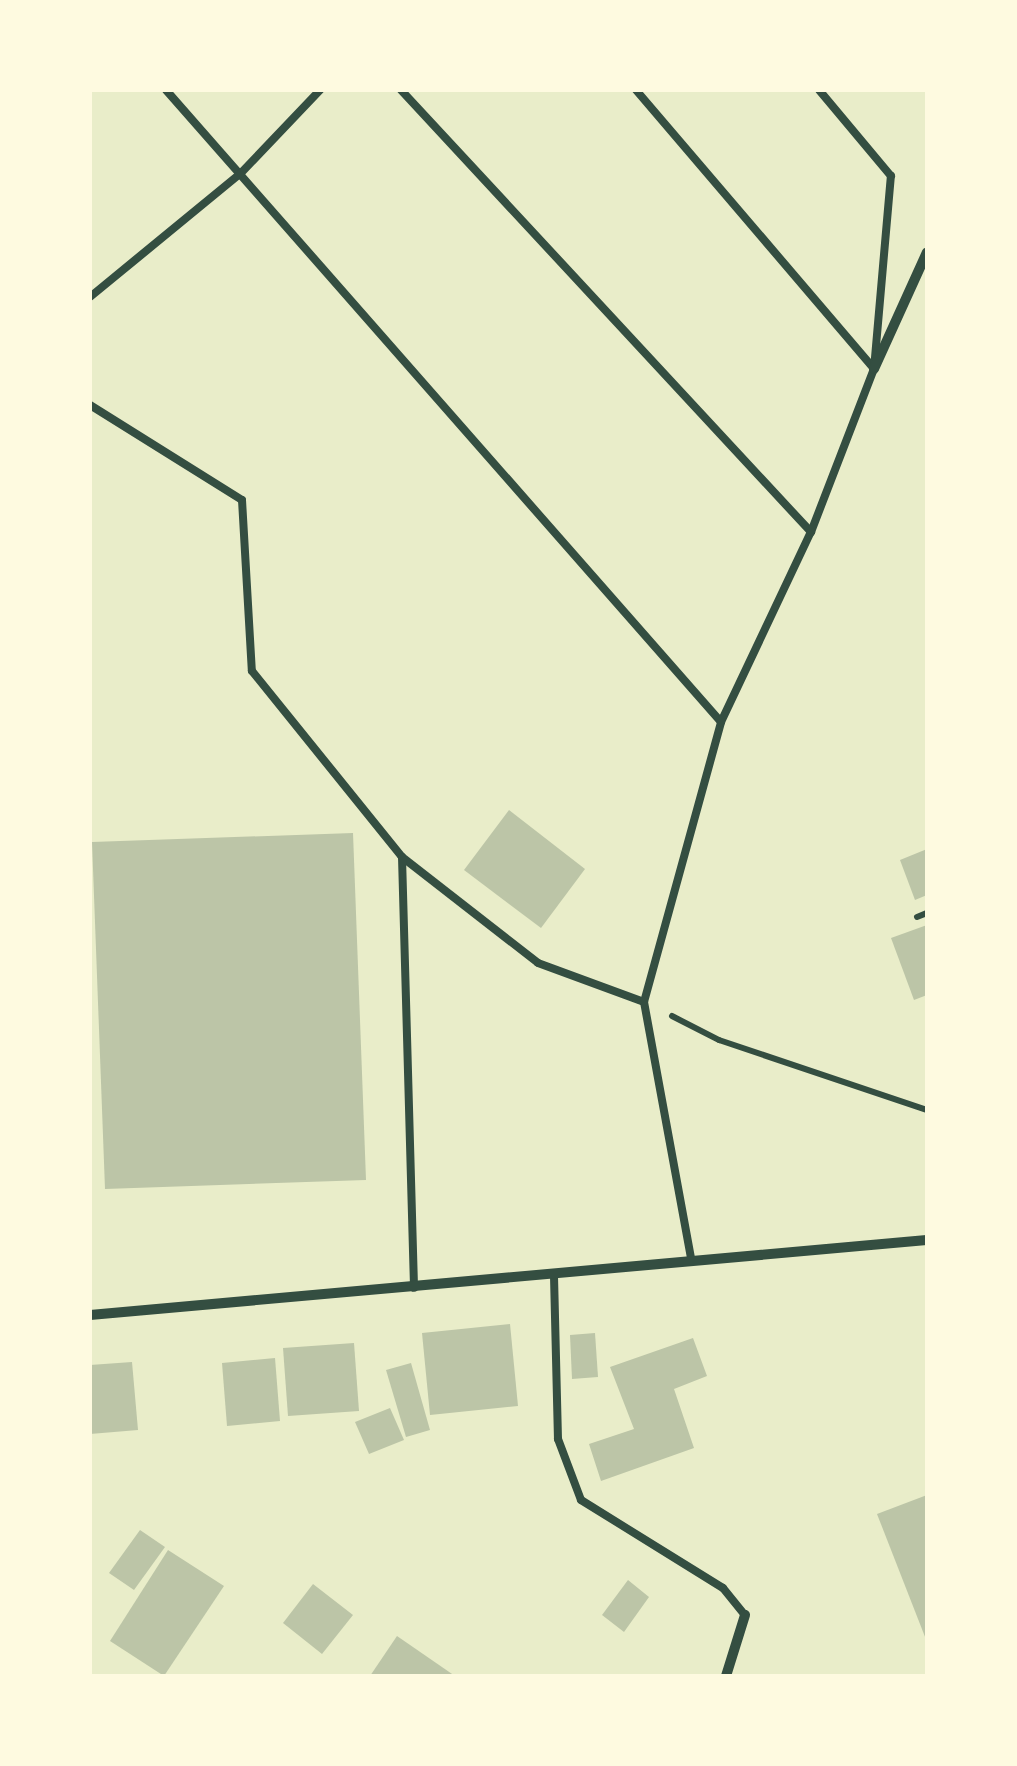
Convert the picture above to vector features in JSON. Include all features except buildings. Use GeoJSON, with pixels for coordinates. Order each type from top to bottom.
{"type":"FeatureCollection","features":[{"type":"Feature","properties":{"kind":"street"},"geometry":{"type":"LineString","coordinates":[[874,369],[927,252]]}},
{"type":"Feature","properties":{"kind":"street"},"geometry":{"type":"LineString","coordinates":[[90,1315],[554,1276],[691,1258],[927,1240]]}},
{"type":"Feature","properties":{"kind":"street"},"geometry":{"type":"LineString","coordinates":[[726,1676],[745,1615]]}},
{"type":"Feature","properties":{"kind":"lane"},"geometry":{"type":"LineString","coordinates":[[166,90],[721,722]]}},
{"type":"Feature","properties":{"kind":"lane"},"geometry":{"type":"LineString","coordinates":[[90,297],[241,174],[320,90]]}},
{"type":"Feature","properties":{"kind":"lane"},"geometry":{"type":"LineString","coordinates":[[401,90],[811,532]]}},
{"type":"Feature","properties":{"kind":"lane"},"geometry":{"type":"LineString","coordinates":[[636,90],[874,369]]}},
{"type":"Feature","properties":{"kind":"lane"},"geometry":{"type":"LineString","coordinates":[[691,1258],[644,1002],[721,722],[811,532],[874,369],[891,176],[819,90]]}},
{"type":"Feature","properties":{"kind":"lane"},"geometry":{"type":"LineString","coordinates":[[90,405],[242,500],[252,672],[402,857],[538,964],[644,1002]]}},
{"type":"Feature","properties":{"kind":"lane"},"geometry":{"type":"LineString","coordinates":[[402,857],[414,1288]]}},
{"type":"Feature","properties":{"kind":"lane"},"geometry":{"type":"LineString","coordinates":[[554,1276],[558,1438],[581,1500],[723,1588],[745,1615]]}},
{"type":"Feature","properties":{"kind":"path"},"geometry":{"type":"LineString","coordinates":[[917,917],[927,913]]}},
{"type":"Feature","properties":{"kind":"path"},"geometry":{"type":"LineString","coordinates":[[644,1002],[719,1040],[927,1110]]}}]}
